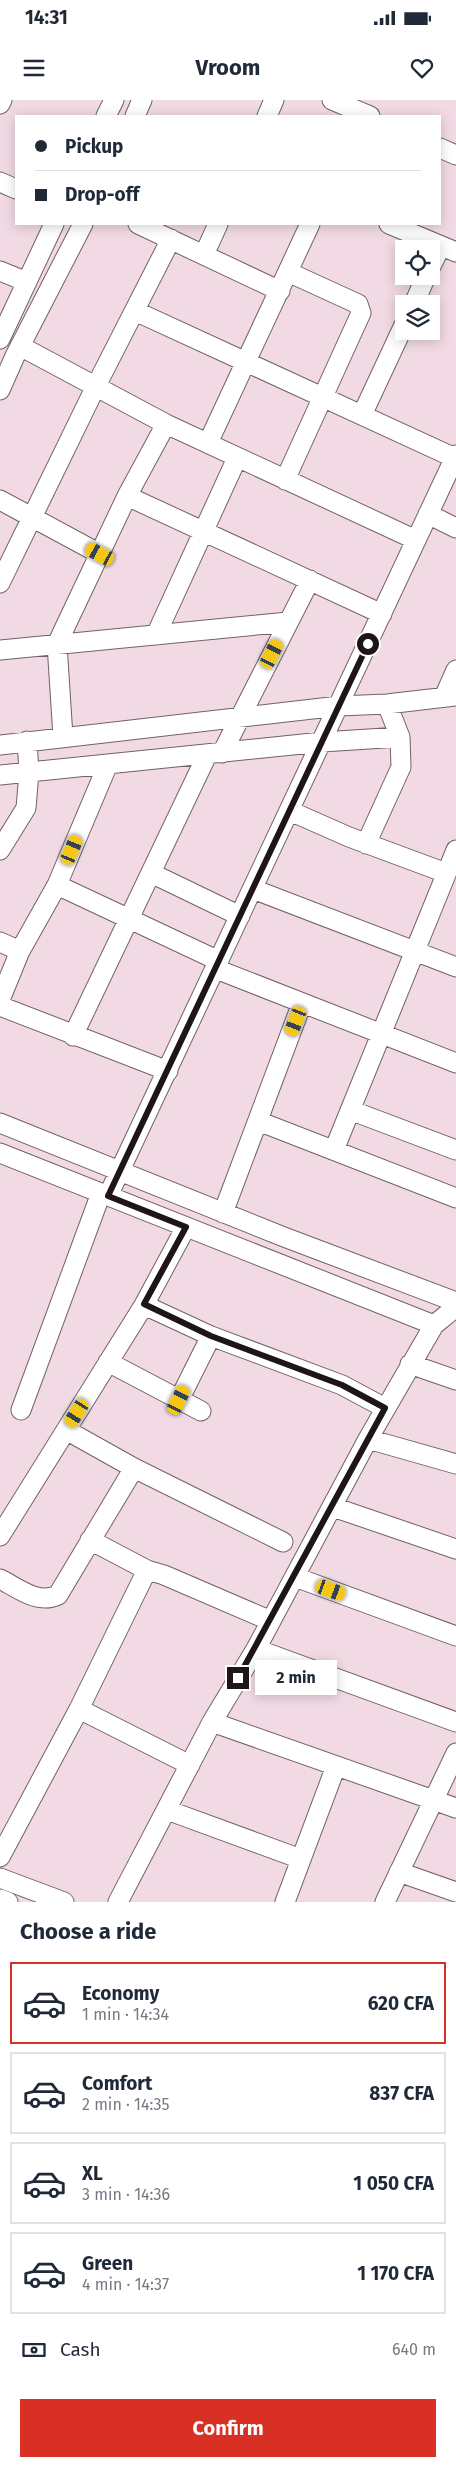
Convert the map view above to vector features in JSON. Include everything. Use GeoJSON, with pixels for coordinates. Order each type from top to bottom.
{"type":"FeatureCollection","features":[{"type":"Feature","properties":{"kind":"street"},"geometry":{"type":"LineString","coordinates":[[0,104],[2,100]]}},
{"type":"Feature","properties":{"kind":"street"},"geometry":{"type":"LineString","coordinates":[[106,115],[114,100]]}},
{"type":"Feature","properties":{"kind":"street"},"geometry":{"type":"LineString","coordinates":[[135,115],[142,100]]}},
{"type":"Feature","properties":{"kind":"street"},"geometry":{"type":"LineString","coordinates":[[267,115],[274,100]]}},
{"type":"Feature","properties":{"kind":"street"},"geometry":{"type":"LineString","coordinates":[[332,100],[362,115]]}},
{"type":"Feature","properties":{"kind":"street"},"geometry":{"type":"LineString","coordinates":[[441,148],[456,155]]}},
{"type":"Feature","properties":{"kind":"street"},"geometry":{"type":"LineString","coordinates":[[0,182],[15,188]]}},
{"type":"Feature","properties":{"kind":"street"},"geometry":{"type":"LineString","coordinates":[[0,339],[54,225]]}},
{"type":"Feature","properties":{"kind":"street"},"geometry":{"type":"LineString","coordinates":[[0,390],[12,351],[83,225]]}},
{"type":"Feature","properties":{"kind":"street"},"geometry":{"type":"LineString","coordinates":[[140,225],[280,291]]}},
{"type":"Feature","properties":{"kind":"street"},"geometry":{"type":"LineString","coordinates":[[204,255],[218,225]]}},
{"type":"Feature","properties":{"kind":"street"},"geometry":{"type":"LineString","coordinates":[[208,443],[310,225]]}},
{"type":"Feature","properties":{"kind":"street"},"geometry":{"type":"LineString","coordinates":[[391,225],[448,249]]}},
{"type":"Feature","properties":{"kind":"street"},"geometry":{"type":"LineString","coordinates":[[0,584],[170,239]]}},
{"type":"Feature","properties":{"kind":"street"},"geometry":{"type":"LineString","coordinates":[[0,271],[27,282]]}},
{"type":"Feature","properties":{"kind":"street"},"geometry":{"type":"LineString","coordinates":[[285,480],[361,313],[358,304],[288,272]]}},
{"type":"Feature","properties":{"kind":"street"},"geometry":{"type":"LineString","coordinates":[[21,1410],[105,1195],[121,1172],[455,457],[135,311]]}},
{"type":"Feature","properties":{"kind":"street"},"geometry":{"type":"LineString","coordinates":[[362,415],[397,340]]}},
{"type":"Feature","properties":{"kind":"street"},"geometry":{"type":"LineString","coordinates":[[12,351],[96,386],[166,424],[416,540]]}},
{"type":"Feature","properties":{"kind":"street"},"geometry":{"type":"LineString","coordinates":[[63,737],[57,644],[127,496],[166,424]]}},
{"type":"Feature","properties":{"kind":"street"},"geometry":{"type":"LineString","coordinates":[[156,635],[237,458]]}},
{"type":"Feature","properties":{"kind":"street"},"geometry":{"type":"LineString","coordinates":[[127,496],[382,614]]}},
{"type":"Feature","properties":{"kind":"street"},"geometry":{"type":"LineString","coordinates":[[0,500],[100,554]]}},
{"type":"Feature","properties":{"kind":"street"},"geometry":{"type":"LineString","coordinates":[[428,514],[456,528]]}},
{"type":"Feature","properties":{"kind":"street"},"geometry":{"type":"LineString","coordinates":[[73,1036],[151,873],[215,754],[240,719],[310,580]]}},
{"type":"Feature","properties":{"kind":"street"},"geometry":{"type":"LineString","coordinates":[[0,650],[288,622]]}},
{"type":"Feature","properties":{"kind":"street"},"geometry":{"type":"LineString","coordinates":[[0,745],[240,719],[338,706],[387,704],[450,696],[456,670]]}},
{"type":"Feature","properties":{"kind":"street"},"geometry":{"type":"LineString","coordinates":[[366,844],[401,766],[400,737],[387,704]]}},
{"type":"Feature","properties":{"kind":"street"},"geometry":{"type":"LineString","coordinates":[[165,726],[166,759]]}},
{"type":"Feature","properties":{"kind":"street"},"geometry":{"type":"LineString","coordinates":[[0,775],[322,742],[400,737]]}},
{"type":"Feature","properties":{"kind":"street"},"geometry":{"type":"LineString","coordinates":[[0,850],[26,808],[27,742]]}},
{"type":"Feature","properties":{"kind":"street"},"geometry":{"type":"LineString","coordinates":[[0,1000],[20,951],[57,885],[108,764]]}},
{"type":"Feature","properties":{"kind":"street"},"geometry":{"type":"LineString","coordinates":[[290,811],[448,879]]}},
{"type":"Feature","properties":{"kind":"street"},"geometry":{"type":"LineString","coordinates":[[334,1150],[415,951],[448,879],[456,850]]}},
{"type":"Feature","properties":{"kind":"street"},"geometry":{"type":"LineString","coordinates":[[151,873],[240,916]]}},
{"type":"Feature","properties":{"kind":"street"},"geometry":{"type":"LineString","coordinates":[[57,885],[130,919],[218,965],[302,1003],[456,1062]]}},
{"type":"Feature","properties":{"kind":"street"},"geometry":{"type":"LineString","coordinates":[[253,889],[456,967]]}},
{"type":"Feature","properties":{"kind":"street"},"geometry":{"type":"LineString","coordinates":[[0,942],[20,951]]}},
{"type":"Feature","properties":{"kind":"street"},"geometry":{"type":"LineString","coordinates":[[223,1213],[302,1003]]}},
{"type":"Feature","properties":{"kind":"street"},"geometry":{"type":"LineString","coordinates":[[0,1006],[73,1036],[168,1071]]}},
{"type":"Feature","properties":{"kind":"street"},"geometry":{"type":"LineString","coordinates":[[350,1110],[456,1150]]}},
{"type":"Feature","properties":{"kind":"street"},"geometry":{"type":"LineString","coordinates":[[258,1121],[456,1198]]}},
{"type":"Feature","properties":{"kind":"street"},"geometry":{"type":"LineString","coordinates":[[0,1123],[223,1213],[456,1302]]}},
{"type":"Feature","properties":{"kind":"street"},"geometry":{"type":"LineString","coordinates":[[0,1153],[434,1325]]}},
{"type":"Feature","properties":{"kind":"street"},"geometry":{"type":"LineString","coordinates":[[0,1536],[144,1304],[186,1227]]}},
{"type":"Feature","properties":{"kind":"street"},"geometry":{"type":"LineString","coordinates":[[144,1304],[211,1336],[342,1385],[385,1408]]}},
{"type":"Feature","properties":{"kind":"street"},"geometry":{"type":"LineString","coordinates":[[118,1902],[212,1722],[256,1649],[368,1438],[410,1364],[434,1325],[456,1308]]}},
{"type":"Feature","properties":{"kind":"street"},"geometry":{"type":"LineString","coordinates":[[179,1400],[211,1336]]}},
{"type":"Feature","properties":{"kind":"street"},"geometry":{"type":"LineString","coordinates":[[108,1362],[201,1411]]}},
{"type":"Feature","properties":{"kind":"street"},"geometry":{"type":"LineString","coordinates":[[410,1364],[456,1380]]}},
{"type":"Feature","properties":{"kind":"street"},"geometry":{"type":"LineString","coordinates":[[66,1430],[134,1468],[283,1542]]}},
{"type":"Feature","properties":{"kind":"street"},"geometry":{"type":"LineString","coordinates":[[368,1438],[456,1464]]}},
{"type":"Feature","properties":{"kind":"street"},"geometry":{"type":"LineString","coordinates":[[0,1578],[40,1599],[48,1600],[58,1595],[134,1468]]}},
{"type":"Feature","properties":{"kind":"street"},"geometry":{"type":"LineString","coordinates":[[333,1507],[456,1549]]}},
{"type":"Feature","properties":{"kind":"street"},"geometry":{"type":"LineString","coordinates":[[90,1540],[147,1570],[164,1575],[271,1621]]}},
{"type":"Feature","properties":{"kind":"street"},"geometry":{"type":"LineString","coordinates":[[0,1857],[79,1709],[147,1570]]}},
{"type":"Feature","properties":{"kind":"street"},"geometry":{"type":"LineString","coordinates":[[295,1576],[456,1636]]}},
{"type":"Feature","properties":{"kind":"street"},"geometry":{"type":"LineString","coordinates":[[256,1649],[456,1722]]}},
{"type":"Feature","properties":{"kind":"street"},"geometry":{"type":"LineString","coordinates":[[79,1709],[190,1765]]}},
{"type":"Feature","properties":{"kind":"street"},"geometry":{"type":"LineString","coordinates":[[212,1722],[456,1808]]}},
{"type":"Feature","properties":{"kind":"street"},"geometry":{"type":"LineString","coordinates":[[385,1902],[456,1753]]}},
{"type":"Feature","properties":{"kind":"street"},"geometry":{"type":"LineString","coordinates":[[285,1902],[336,1766]]}},
{"type":"Feature","properties":{"kind":"street"},"geometry":{"type":"LineString","coordinates":[[167,1810],[301,1859]]}},
{"type":"Feature","properties":{"kind":"street"},"geometry":{"type":"LineString","coordinates":[[399,1872],[456,1892]]}},
{"type":"Feature","properties":{"kind":"street"},"geometry":{"type":"LineString","coordinates":[[0,1878],[64,1902]]}},
{"type":"Feature","properties":{"kind":"street"},"geometry":{"type":"LineString","coordinates":[[0,1899],[8,1902]]}},
{"type":"Feature","properties":{"kind":"route"},"geometry":{"type":"LineString","coordinates":[[238,1678],[256,1649],[385,1408],[342,1385],[211,1336],[144,1304],[186,1227],[108,1196],[121,1172],[368,644]]}}]}
